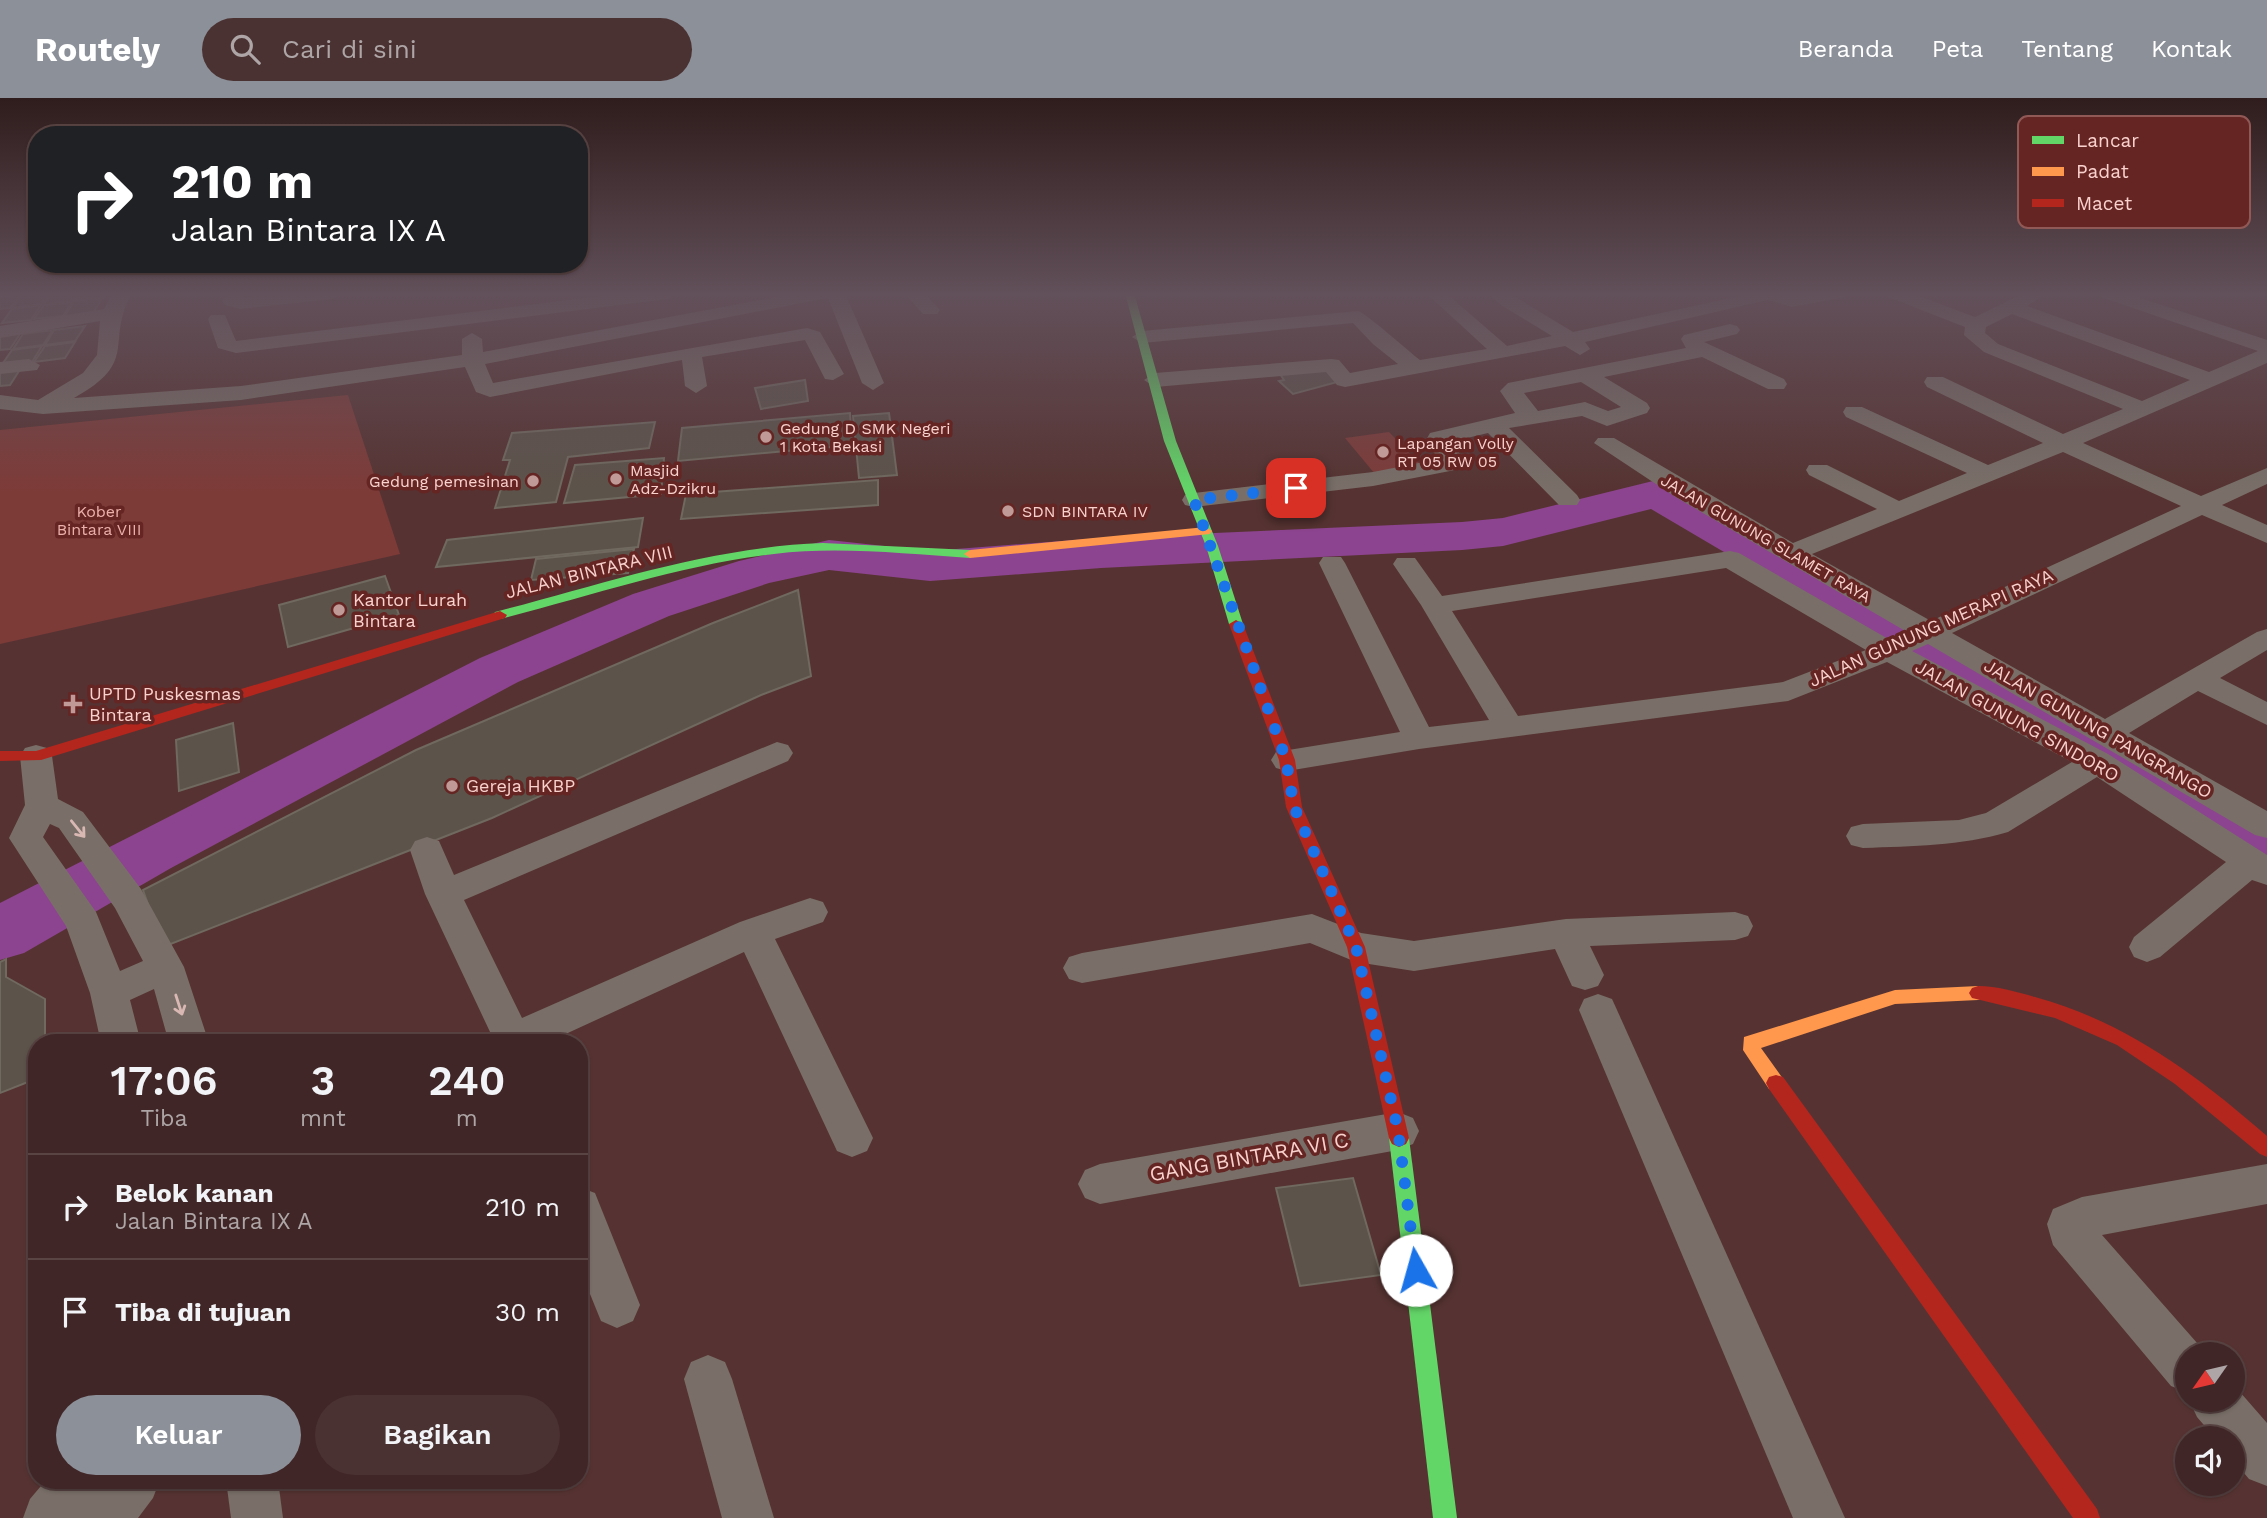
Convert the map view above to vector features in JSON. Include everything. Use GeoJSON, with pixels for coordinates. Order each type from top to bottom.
{"type":"FeatureCollection","features":[{"type":"Feature","properties":{"kind":"street"},"geometry":{"type":"LineString","coordinates":[[43,407],[102,366],[106,359]]}},
{"type":"Feature","properties":{"kind":"street"},"geometry":{"type":"LineString","coordinates":[[0,402],[43,407],[241,393],[477,359]]}},
{"type":"Feature","properties":{"kind":"street"},"geometry":{"type":"LineString","coordinates":[[473,360],[484,387],[495,390],[654,359]]}},
{"type":"Feature","properties":{"kind":"street"},"geometry":{"type":"LineString","coordinates":[[692,359],[696,386]]}},
{"type":"Feature","properties":{"kind":"street"},"geometry":{"type":"LineString","coordinates":[[825,359],[833,374]]}},
{"type":"Feature","properties":{"kind":"street"},"geometry":{"type":"LineString","coordinates":[[863,359],[873,383]]}},
{"type":"Feature","properties":{"kind":"street"},"geometry":{"type":"LineString","coordinates":[[1149,359],[1170,441],[1209,538],[1236,624],[1286,760],[1294,807],[1356,947],[1398,1130],[1445,1518]]}},
{"type":"Feature","properties":{"kind":"street"},"geometry":{"type":"LineString","coordinates":[[1402,359],[1412,368]]}},
{"type":"Feature","properties":{"kind":"street"},"geometry":{"type":"LineString","coordinates":[[1156,380],[1331,365],[1345,380],[1465,359]]}},
{"type":"Feature","properties":{"kind":"street"},"geometry":{"type":"LineString","coordinates":[[1194,500],[1373,479],[1450,464],[1454,460],[1437,442],[1438,438],[1524,417],[1538,418],[1585,409],[1607,419],[1639,408],[1595,372],[1586,359]]}},
{"type":"Feature","properties":{"kind":"street"},"geometry":{"type":"LineString","coordinates":[[1524,417],[1527,412],[1511,391],[1659,359]]}},
{"type":"Feature","properties":{"kind":"street"},"geometry":{"type":"LineString","coordinates":[[1725,359],[1776,384]]}},
{"type":"Feature","properties":{"kind":"street"},"geometry":{"type":"LineString","coordinates":[[2019,359],[2142,409]]}},
{"type":"Feature","properties":{"kind":"street"},"geometry":{"type":"LineString","coordinates":[[2154,359],[2210,380]]}},
{"type":"Feature","properties":{"kind":"street"},"geometry":{"type":"LineString","coordinates":[[1792,553],[1989,474],[2257,359]]}},
{"type":"Feature","properties":{"kind":"street"},"geometry":{"type":"LineString","coordinates":[[0,368],[29,365]]}},
{"type":"Feature","properties":{"kind":"street"},"geometry":{"type":"LineString","coordinates":[[1935,382],[2267,535]]}},
{"type":"Feature","properties":{"kind":"street"},"geometry":{"type":"LineString","coordinates":[[1854,412],[1989,474]]}},
{"type":"Feature","properties":{"kind":"street"},"geometry":{"type":"LineString","coordinates":[[1492,424],[1568,500]]}},
{"type":"Feature","properties":{"kind":"street","name":"JALAN GUNUNG SLAMET RAYA"},"geometry":{"type":"LineString","coordinates":[[1606,443],[1686,493],[1792,553],[1908,641]]}},
{"type":"Feature","properties":{"kind":"street"},"geometry":{"type":"LineString","coordinates":[[1818,470],[1898,510]]}},
{"type":"Feature","properties":{"kind":"street","name":"JALAN GUNUNG MERAPI RAYA"},"geometry":{"type":"LineString","coordinates":[[1286,760],[1419,739],[1788,691],[1908,641],[2267,475]]}},
{"type":"Feature","properties":{"kind":"street","name":"JALAN BINTARA VIII"},"geometry":{"type":"LineString","coordinates":[[0,756],[36,756],[461,625],[718,560],[775,550],[827,548],[976,554],[1209,538]]}},
{"type":"Feature","properties":{"kind":"street","name":"JALAN GUNUNG SINDORO"},"geometry":{"type":"LineString","coordinates":[[1435,605],[1730,559],[1908,641],[2101,747],[2259,867]]}},
{"type":"Feature","properties":{"kind":"street"},"geometry":{"type":"LineString","coordinates":[[1332,564],[1419,739]]}},
{"type":"Feature","properties":{"kind":"street"},"geometry":{"type":"LineString","coordinates":[[1406,564],[1435,605],[1509,727]]}},
{"type":"Feature","properties":{"kind":"street"},"geometry":{"type":"LineString","coordinates":[[1863,836],[1959,832],[1996,823],[2198,678],[2267,638]]}},
{"type":"Feature","properties":{"kind":"street","name":"JALAN GUNUNG PANGRANGO"},"geometry":{"type":"LineString","coordinates":[[1908,641],[2101,747],[2267,826]]}},
{"type":"Feature","properties":{"kind":"street"},"geometry":{"type":"LineString","coordinates":[[2198,678],[2267,715]]}},
{"type":"Feature","properties":{"kind":"street"},"geometry":{"type":"LineString","coordinates":[[443,894],[777,753]]}},
{"type":"Feature","properties":{"kind":"street"},"geometry":{"type":"LineString","coordinates":[[36,756],[42,805],[26,838],[83,922],[109,993],[119,1034]]}},
{"type":"Feature","properties":{"kind":"street"},"geometry":{"type":"LineString","coordinates":[[42,805],[71,820],[128,900],[165,967],[187,1034]]}},
{"type":"Feature","properties":{"kind":"street"},"geometry":{"type":"LineString","coordinates":[[427,850],[443,894],[507,1034]]}},
{"type":"Feature","properties":{"kind":"street"},"geometry":{"type":"LineString","coordinates":[[2147,947],[2259,867]]}},
{"type":"Feature","properties":{"kind":"street"},"geometry":{"type":"LineString","coordinates":[[529,1034],[753,932],[810,912]]}},
{"type":"Feature","properties":{"kind":"street"},"geometry":{"type":"LineString","coordinates":[[1082,968],[1312,928],[1356,947],[1414,956],[1566,933],[1735,926]]}},
{"type":"Feature","properties":{"kind":"street"},"geometry":{"type":"LineString","coordinates":[[753,932],[852,1138]]}},
{"type":"Feature","properties":{"kind":"street"},"geometry":{"type":"LineString","coordinates":[[1566,933],[1819,1518]]}},
{"type":"Feature","properties":{"kind":"street"},"geometry":{"type":"LineString","coordinates":[[109,993],[165,967]]}},
{"type":"Feature","properties":{"kind":"street"},"geometry":{"type":"LineString","coordinates":[[2088,1518],[1752,1050],[1752,1043],[1895,997],[1984,993],[2045,1006],[2105,1027],[2188,1080],[2267,1148]]}},
{"type":"Feature","properties":{"kind":"street","name":"GANG BINTARA VI C"},"geometry":{"type":"LineString","coordinates":[[1100,1184],[1398,1130]]}},
{"type":"Feature","properties":{"kind":"street"},"geometry":{"type":"LineString","coordinates":[[2175,1354],[2069,1230],[2069,1224],[2082,1218],[2267,1184]]}},
{"type":"Feature","properties":{"kind":"street"},"geometry":{"type":"LineString","coordinates":[[588,1232],[617,1305]]}},
{"type":"Feature","properties":{"kind":"street"},"geometry":{"type":"LineString","coordinates":[[708,1379],[748,1518]]}},
{"type":"Feature","properties":{"kind":"street"},"geometry":{"type":"LineString","coordinates":[[2224,1412],[2267,1461]]}},
{"type":"Feature","properties":{"kind":"street"},"geometry":{"type":"LineString","coordinates":[[49,1518],[73,1489]]}},
{"type":"Feature","properties":{"kind":"street"},"geometry":{"type":"LineString","coordinates":[[106,1518],[128,1489]]}},
{"type":"Feature","properties":{"kind":"street"},"geometry":{"type":"LineString","coordinates":[[253,1489],[257,1518]]}},
{"type":"Feature","properties":{"kind":"green space","name":"Kober Bintara VIII"},"geometry":{"type":"Polygon","coordinates":[[[348,395],[400,554],[0,644],[0,430],[348,395]]]}},
{"type":"Feature","properties":{"kind":"green space","name":"Lapangan Volly RT 05 RW 05"},"geometry":{"type":"Polygon","coordinates":[[[1389,432],[1423,467],[1375,474],[1345,438],[1389,432]]]}},
{"type":"Feature","properties":{"kind":"building"},"geometry":{"type":"Polygon","coordinates":[[[6,359],[34,359],[32,362],[1,366],[6,359]]]}},
{"type":"Feature","properties":{"kind":"building"},"geometry":{"type":"Polygon","coordinates":[[[21,368],[10,385],[0,386],[0,371],[21,368]]]}},
{"type":"Feature","properties":{"kind":"building"},"geometry":{"type":"Polygon","coordinates":[[[1330,368],[1341,381],[1293,394],[1279,381],[1284,380],[1280,374],[1330,368]]]}},
{"type":"Feature","properties":{"kind":"building"},"geometry":{"type":"Polygon","coordinates":[[[805,380],[808,401],[761,409],[755,388],[805,380]]]}},
{"type":"Feature","properties":{"kind":"building","name":"Gedung D SMK Negeri 1 Kota Bekasi"},"geometry":{"type":"Polygon","coordinates":[[[850,413],[852,445],[678,461],[682,428],[850,413]]]}},
{"type":"Feature","properties":{"kind":"building"},"geometry":{"type":"Polygon","coordinates":[[[889,413],[897,475],[859,478],[853,416],[889,413]]]}},
{"type":"Feature","properties":{"kind":"building","name":"Gedung pemesinan"},"geometry":{"type":"Polygon","coordinates":[[[655,422],[649,448],[568,457],[556,502],[495,508],[510,460],[503,460],[512,433],[655,422]]]}},
{"type":"Feature","properties":{"kind":"building","name":"Masjid Adz-Dzikru"},"geometry":{"type":"Polygon","coordinates":[[[664,458],[661,494],[564,503],[575,465],[664,458]]]}},
{"type":"Feature","properties":{"kind":"building"},"geometry":{"type":"Polygon","coordinates":[[[878,480],[878,505],[681,519],[686,494],[878,480]]]}},
{"type":"Feature","properties":{"kind":"building"},"geometry":{"type":"Polygon","coordinates":[[[643,518],[638,547],[436,567],[447,540],[643,518]]]}},
{"type":"Feature","properties":{"kind":"building"},"geometry":{"type":"Polygon","coordinates":[[[634,549],[628,573],[531,580],[536,559],[634,549]]]}},
{"type":"Feature","properties":{"kind":"building","name":"Kantor Lurah Bintara"},"geometry":{"type":"Polygon","coordinates":[[[385,576],[399,615],[288,647],[279,605],[385,576]]]}},
{"type":"Feature","properties":{"kind":"building","name":"Gereja HKBP"},"geometry":{"type":"Polygon","coordinates":[[[798,590],[811,676],[761,695],[492,818],[163,947],[143,890],[416,750],[713,623],[798,590]]]}},
{"type":"Feature","properties":{"kind":"building"},"geometry":{"type":"Polygon","coordinates":[[[233,723],[239,772],[179,791],[176,740],[233,723]]]}},
{"type":"Feature","properties":{"kind":"building"},"geometry":{"type":"Polygon","coordinates":[[[6,959],[6,977],[45,999],[45,1034],[28,1034],[28,1082],[0,1093],[0,962],[6,959]]]}},
{"type":"Feature","properties":{"kind":"building"},"geometry":{"type":"Polygon","coordinates":[[[1353,1178],[1381,1275],[1300,1286],[1276,1188],[1353,1178]]]}},
{"type":"Feature","properties":{"kind":"waterway"},"geometry":{"type":"LineString","coordinates":[[0,934],[149,852],[499,670],[651,605],[756,571],[829,555],[930,566],[1101,553],[1462,536],[1503,532],[1657,494],[1930,650],[2267,850]]}},
{"type":"Feature","properties":{"kind":"traffic: fast"},"geometry":{"type":"LineString","coordinates":[[1147,359],[1170,441],[1212,546],[1236,624]]}},
{"type":"Feature","properties":{"kind":"traffic: fast"},"geometry":{"type":"LineString","coordinates":[[500,615],[671,569],[774,550],[847,547],[970,554]]}},
{"type":"Feature","properties":{"kind":"traffic: fast"},"geometry":{"type":"LineString","coordinates":[[1399,1138],[1445,1518]]}},
{"type":"Feature","properties":{"kind":"traffic: slow"},"geometry":{"type":"LineString","coordinates":[[970,554],[1206,531]]}},
{"type":"Feature","properties":{"kind":"traffic: slow"},"geometry":{"type":"LineString","coordinates":[[1776,1083],[1752,1050],[1751,1043],[1895,997],[1978,993]]}},
{"type":"Feature","properties":{"kind":"traffic: jam"},"geometry":{"type":"LineString","coordinates":[[0,756],[36,756],[500,615]]}},
{"type":"Feature","properties":{"kind":"traffic: jam"},"geometry":{"type":"LineString","coordinates":[[1236,624],[1287,760],[1294,807],[1356,947],[1399,1138]]}},
{"type":"Feature","properties":{"kind":"traffic: jam"},"geometry":{"type":"LineString","coordinates":[[1978,993],[2058,1011],[2123,1040],[2182,1078],[2267,1148]]}},
{"type":"Feature","properties":{"kind":"traffic: jam"},"geometry":{"type":"LineString","coordinates":[[1776,1083],[2088,1518]]}},
{"type":"Feature","properties":{"kind":"place","name":"Gedung D SMK Negeri 1 Kota Bekasi"},"geometry":{"type":"Point","coordinates":[766,437]}},
{"type":"Feature","properties":{"kind":"place","name":"Lapangan Volly RT 05 RW 05"},"geometry":{"type":"Point","coordinates":[1383,452]}},
{"type":"Feature","properties":{"kind":"place","name":"Masjid Adz-Dzikru"},"geometry":{"type":"Point","coordinates":[616,479]}},
{"type":"Feature","properties":{"kind":"place","name":"Gedung pemesinan"},"geometry":{"type":"Point","coordinates":[533,481]}},
{"type":"Feature","properties":{"kind":"place","name":"SDN BINTARA IV"},"geometry":{"type":"Point","coordinates":[1008,511]}},
{"type":"Feature","properties":{"kind":"place","name":"Kantor Lurah Bintara"},"geometry":{"type":"Point","coordinates":[339,610]}},
{"type":"Feature","properties":{"kind":"place","name":"UPTD Puskesmas Bintara"},"geometry":{"type":"Point","coordinates":[73,704]}},
{"type":"Feature","properties":{"kind":"place","name":"Gereja HKBP"},"geometry":{"type":"Point","coordinates":[452,786]}},
{"type":"Feature","properties":{"kind":"route"},"geometry":{"type":"LineString","coordinates":[[1296,488],[1194,500],[1286,760],[1294,807],[1356,947],[1398,1130],[1416,1270]]}}]}
